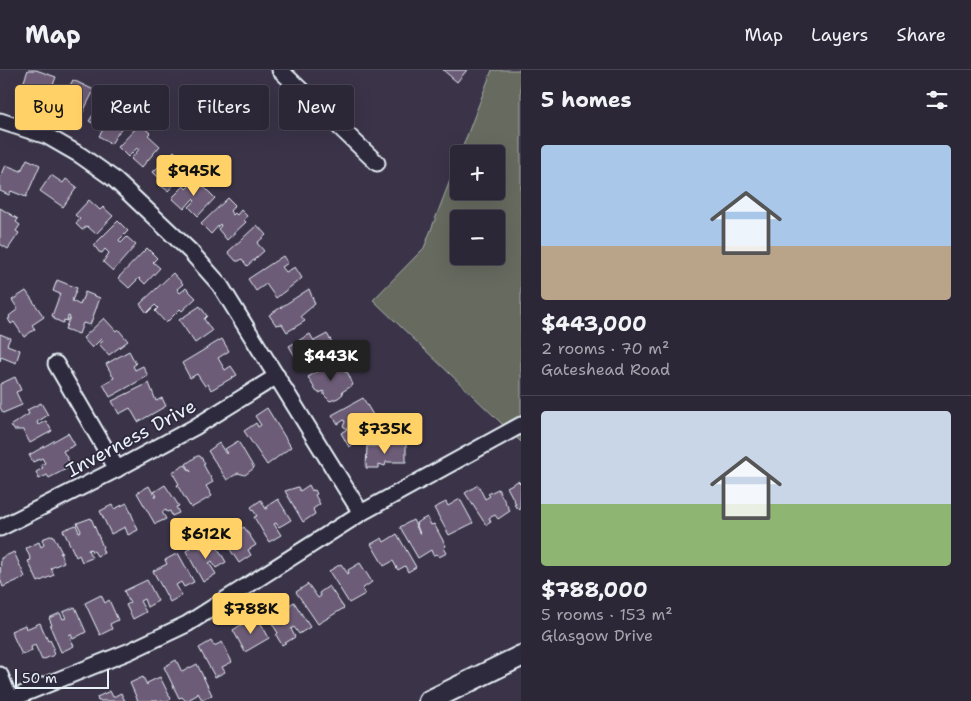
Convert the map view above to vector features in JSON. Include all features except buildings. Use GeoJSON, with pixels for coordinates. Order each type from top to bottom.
{"type":"FeatureCollection","features":[{"type":"Feature","properties":{"kind":"main road"},"geometry":{"type":"LineString","coordinates":[[429,701],[521,656]]}},
{"type":"Feature","properties":{"kind":"street"},"geometry":{"type":"LineString","coordinates":[[280,70],[377,163]]}},
{"type":"Feature","properties":{"kind":"street"},"geometry":{"type":"LineString","coordinates":[[0,121],[47,136],[80,155],[114,179],[178,238],[220,284],[361,513]]}},
{"type":"Feature","properties":{"kind":"street"},"geometry":{"type":"LineString","coordinates":[[56,364],[117,469]]}},
{"type":"Feature","properties":{"kind":"street","name":"Inverness Drive"},"geometry":{"type":"LineString","coordinates":[[0,528],[195,427],[277,376]]}},
{"type":"Feature","properties":{"kind":"street"},"geometry":{"type":"LineString","coordinates":[[0,675],[8,700],[130,651],[187,624],[361,513],[521,425]]}},
{"type":"Feature","properties":{"kind":"green space"},"geometry":{"type":"Polygon","coordinates":[[[492,70],[521,70],[521,442],[373,300],[424,248],[450,180],[450,200],[505,200],[505,145],[463,145],[492,70]]]}}]}
